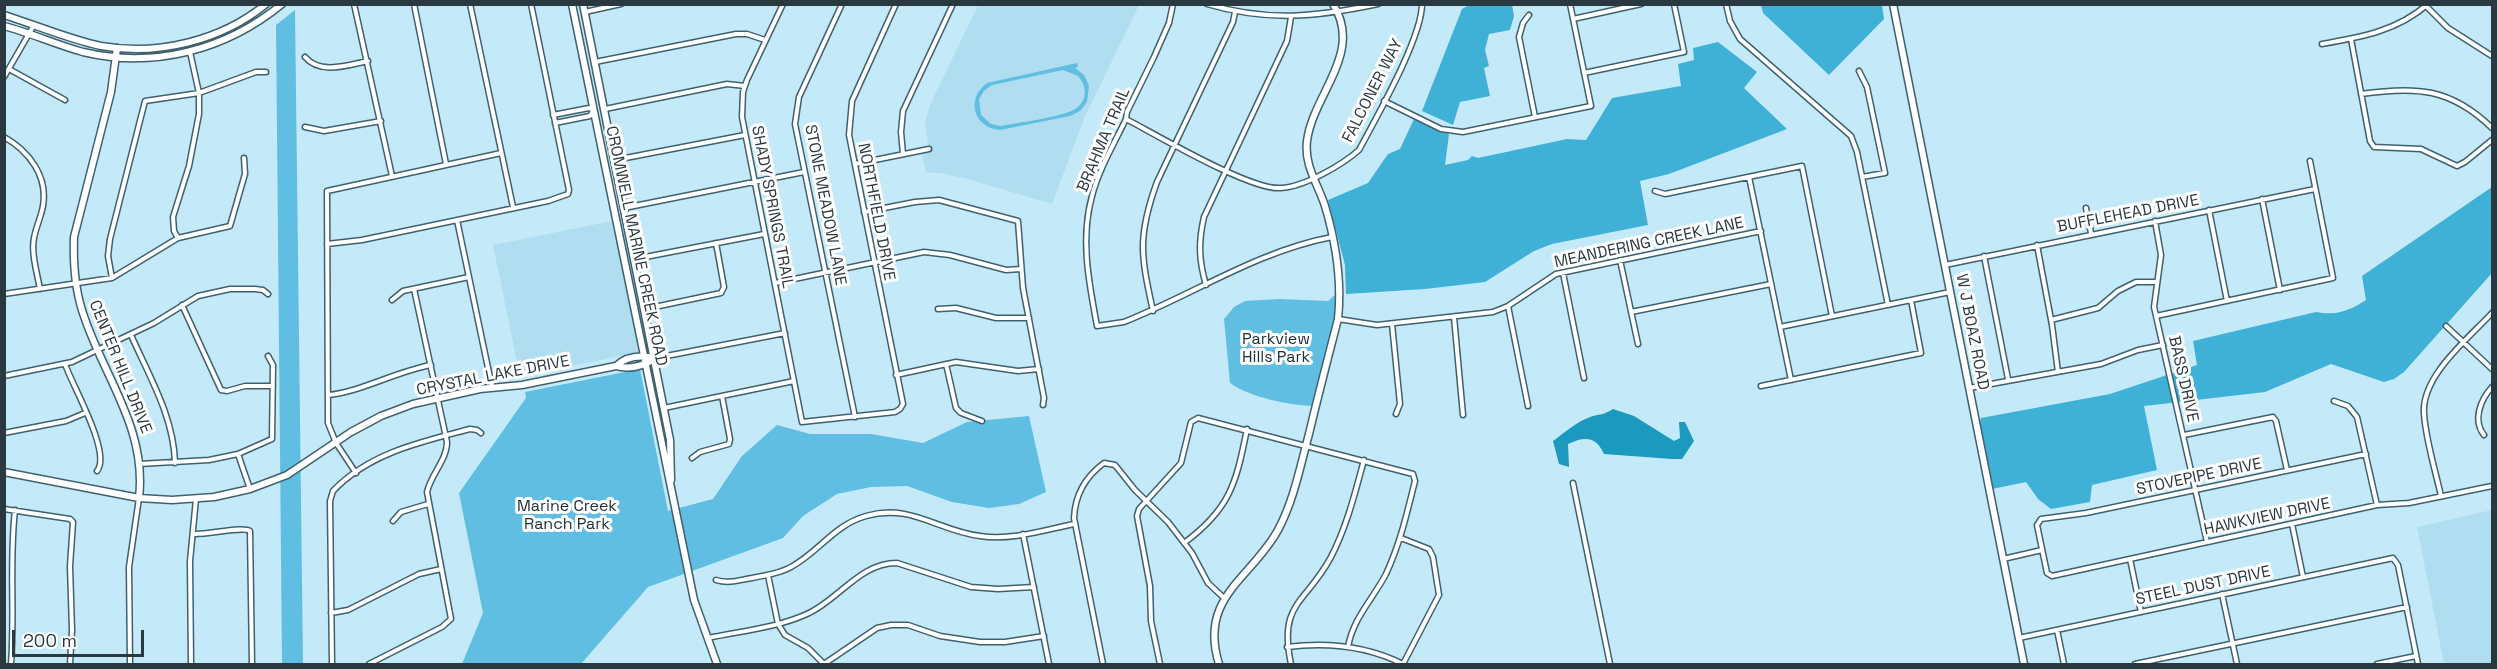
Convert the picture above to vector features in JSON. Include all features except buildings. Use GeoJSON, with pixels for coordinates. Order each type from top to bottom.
{"type":"FeatureCollection","features":[{"type":"Feature","properties":{"kind":"street"},"geometry":{"type":"LineString","coordinates":[[4,15],[86,42],[117,48],[152,48],[190,42],[232,26],[266,4]]}},
{"type":"Feature","properties":{"kind":"street"},"geometry":{"type":"LineString","coordinates":[[4,26],[84,52],[115,57],[143,58],[190,52],[234,36],[259,22],[282,4]]}},
{"type":"Feature","properties":{"kind":"street"},"geometry":{"type":"LineString","coordinates":[[354,4],[392,176]]}},
{"type":"Feature","properties":{"kind":"street"},"geometry":{"type":"LineString","coordinates":[[414,4],[446,164]]}},
{"type":"Feature","properties":{"kind":"street"},"geometry":{"type":"LineString","coordinates":[[470,4],[513,207]]}},
{"type":"Feature","properties":{"kind":"street"},"geometry":{"type":"LineString","coordinates":[[327,244],[362,240],[568,194],[531,4]]}},
{"type":"Feature","properties":{"kind":"street","name":"CROMWELL MARINE CREEK ROAD"},"geometry":{"type":"LineString","coordinates":[[572,4],[693,597],[717,664]]}},
{"type":"Feature","properties":{"kind":"street"},"geometry":{"type":"LineString","coordinates":[[584,8],[621,4]]}},
{"type":"Feature","properties":{"kind":"street","name":"SHADY SPRINGS TRAIL"},"geometry":{"type":"LineString","coordinates":[[783,4],[745,86],[741,105],[745,135],[802,422],[855,417]]}},
{"type":"Feature","properties":{"kind":"street","name":"STONE MEADOW LANE"},"geometry":{"type":"LineString","coordinates":[[842,4],[799,97],[795,124],[855,417]]}},
{"type":"Feature","properties":{"kind":"street","name":"NORTHFIELD DRIVE"},"geometry":{"type":"LineString","coordinates":[[855,417],[879,415],[900,409],[903,404],[849,135],[852,101],[896,4]]}},
{"type":"Feature","properties":{"kind":"street"},"geometry":{"type":"LineString","coordinates":[[903,154],[901,132],[903,111],[953,4]]}},
{"type":"Feature","properties":{"kind":"street","name":"BRAHMA TRAIL"},"geometry":{"type":"LineString","coordinates":[[1153,311],[1125,322],[1097,326],[1088,276],[1086,250],[1088,219],[1101,170],[1154,57],[1173,4]]}},
{"type":"Feature","properties":{"kind":"street"},"geometry":{"type":"LineString","coordinates":[[1207,4],[1235,12],[1291,18],[1338,13],[1377,4]]}},
{"type":"Feature","properties":{"kind":"street"},"geometry":{"type":"LineString","coordinates":[[1219,664],[1216,632],[1224,598],[1233,584],[1262,554],[1278,529],[1292,498],[1338,319],[1340,296],[1338,268],[1324,203],[1312,178],[1307,160],[1306,144],[1310,125],[1340,62],[1344,43],[1338,13],[1333,4]]}},
{"type":"Feature","properties":{"kind":"street","name":"FALCONER WAY"},"geometry":{"type":"LineString","coordinates":[[1126,119],[1226,170],[1267,188],[1288,187],[1312,178],[1344,162],[1359,150],[1421,20],[1422,4]]}},
{"type":"Feature","properties":{"kind":"street"},"geometry":{"type":"LineString","coordinates":[[1384,101],[1441,129],[1463,132],[1591,106],[1570,4]]}},
{"type":"Feature","properties":{"kind":"street"},"geometry":{"type":"LineString","coordinates":[[1573,19],[1641,4]]}},
{"type":"Feature","properties":{"kind":"street"},"geometry":{"type":"LineString","coordinates":[[1584,73],[1684,52],[1674,4]]}},
{"type":"Feature","properties":{"kind":"street"},"geometry":{"type":"LineString","coordinates":[[1726,4],[1730,21],[1740,39],[1851,136],[1857,152],[1888,305]]}},
{"type":"Feature","properties":{"kind":"street","name":"W J BOAZ ROAD"},"geometry":{"type":"LineString","coordinates":[[1893,4],[2024,664]]}},
{"type":"Feature","properties":{"kind":"street"},"geometry":{"type":"LineString","coordinates":[[2322,44],[2351,39],[2396,26],[2413,17],[2427,5],[2448,28],[2493,56]]}},
{"type":"Feature","properties":{"kind":"street","name":"CROMWELL MARINE CREEK ROAD"},"geometry":{"type":"LineString","coordinates":[[584,8],[670,440],[672,496]]}},
{"type":"Feature","properties":{"kind":"street"},"geometry":{"type":"LineString","coordinates":[[1235,12],[1233,22],[1157,182],[1144,225],[1142,245],[1144,270],[1153,311],[1275,252],[1332,237]]}},
{"type":"Feature","properties":{"kind":"street"},"geometry":{"type":"LineString","coordinates":[[1529,15],[1523,23],[1519,37],[1535,117]]}},
{"type":"Feature","properties":{"kind":"street"},"geometry":{"type":"LineString","coordinates":[[1206,285],[1199,260],[1199,241],[1204,218],[1287,41],[1291,18]]}},
{"type":"Feature","properties":{"kind":"street"},"geometry":{"type":"LineString","coordinates":[[4,77],[34,25]]}},
{"type":"Feature","properties":{"kind":"street"},"geometry":{"type":"LineString","coordinates":[[595,62],[736,34],[747,34],[765,40]]}},
{"type":"Feature","properties":{"kind":"street"},"geometry":{"type":"LineString","coordinates":[[2351,39],[2370,141],[2374,147],[2421,149],[2446,163],[2457,166],[2493,140]]}},
{"type":"Feature","properties":{"kind":"street","name":"CENTER HILL DRIVE"},"geometry":{"type":"LineString","coordinates":[[117,48],[104,121],[74,237],[73,261],[84,318],[132,428],[139,464],[139,498],[129,557],[130,664]]}},
{"type":"Feature","properties":{"kind":"street"},"geometry":{"type":"LineString","coordinates":[[178,238],[174,231],[173,217],[189,166],[199,114],[199,93],[190,52]]}},
{"type":"Feature","properties":{"kind":"street"},"geometry":{"type":"LineString","coordinates":[[305,57],[309,62],[326,67],[341,67],[368,61]]}},
{"type":"Feature","properties":{"kind":"street"},"geometry":{"type":"LineString","coordinates":[[9,69],[65,100]]}},
{"type":"Feature","properties":{"kind":"street"},"geometry":{"type":"LineString","coordinates":[[1859,71],[1867,87],[1885,172],[1862,177]]}},
{"type":"Feature","properties":{"kind":"street"},"geometry":{"type":"LineString","coordinates":[[112,278],[108,256],[110,239],[145,101],[199,93],[256,72],[266,72]]}},
{"type":"Feature","properties":{"kind":"street"},"geometry":{"type":"LineString","coordinates":[[555,123],[590,116],[594,111],[727,84],[745,86]]}},
{"type":"Feature","properties":{"kind":"street"},"geometry":{"type":"LineString","coordinates":[[2361,94],[2394,89],[2428,92],[2467,108],[2493,129]]}},
{"type":"Feature","properties":{"kind":"street"},"geometry":{"type":"LineString","coordinates":[[554,115],[589,108],[594,111]]}},
{"type":"Feature","properties":{"kind":"street"},"geometry":{"type":"LineString","coordinates":[[305,127],[324,131],[381,121]]}},
{"type":"Feature","properties":{"kind":"street"},"geometry":{"type":"LineString","coordinates":[[615,160],[745,135]]}},
{"type":"Feature","properties":{"kind":"street"},"geometry":{"type":"LineString","coordinates":[[4,137],[16,144],[27,155],[37,168],[43,186],[43,203],[34,238],[39,289]]}},
{"type":"Feature","properties":{"kind":"street"},"geometry":{"type":"LineString","coordinates":[[855,164],[929,149]]}},
{"type":"Feature","properties":{"kind":"street"},"geometry":{"type":"LineString","coordinates":[[356,473],[336,443],[328,423],[327,191],[501,153]]}},
{"type":"Feature","properties":{"kind":"street"},"geometry":{"type":"LineString","coordinates":[[4,294],[112,278],[178,238],[230,226],[245,174],[244,158]]}},
{"type":"Feature","properties":{"kind":"street"},"geometry":{"type":"LineString","coordinates":[[2156,316],[2333,278],[2310,161]]}},
{"type":"Feature","properties":{"kind":"street"},"geometry":{"type":"LineString","coordinates":[[1655,191],[1665,194],[1802,166],[1832,316]]}},
{"type":"Feature","properties":{"kind":"street"},"geometry":{"type":"LineString","coordinates":[[624,208],[804,172]]}},
{"type":"Feature","properties":{"kind":"street"},"geometry":{"type":"LineString","coordinates":[[1749,177],[1791,380]]}},
{"type":"Feature","properties":{"kind":"street","name":"BUFFLEHEAD DRIVE"},"geometry":{"type":"LineString","coordinates":[[1945,265],[2091,233],[2315,189]]}},
{"type":"Feature","properties":{"kind":"street"},"geometry":{"type":"LineString","coordinates":[[2262,199],[2280,290]]}},
{"type":"Feature","properties":{"kind":"street"},"geometry":{"type":"LineString","coordinates":[[864,212],[915,201],[939,200],[1016,220],[1019,226],[1021,269],[1044,398],[1042,405]]}},
{"type":"Feature","properties":{"kind":"street"},"geometry":{"type":"LineString","coordinates":[[2086,208],[2091,233]]}},
{"type":"Feature","properties":{"kind":"street"},"geometry":{"type":"LineString","coordinates":[[2209,210],[2227,301]]}},
{"type":"Feature","properties":{"kind":"street"},"geometry":{"type":"LineString","coordinates":[[457,220],[492,387]]}},
{"type":"Feature","properties":{"kind":"street","name":"BASS DRIVE"},"geometry":{"type":"LineString","coordinates":[[2155,220],[2161,251],[2154,303],[2156,316],[2207,542]]}},
{"type":"Feature","properties":{"kind":"street","name":"MEANDERING CREEK LANE"},"geometry":{"type":"LineString","coordinates":[[1338,319],[1369,325],[1392,324],[1494,312],[1508,306],[1551,276],[1761,231]]}},
{"type":"Feature","properties":{"kind":"street"},"geometry":{"type":"LineString","coordinates":[[626,261],[764,234]]}},
{"type":"Feature","properties":{"kind":"street"},"geometry":{"type":"LineString","coordinates":[[645,309],[719,295],[723,292],[716,243]]}},
{"type":"Feature","properties":{"kind":"street"},"geometry":{"type":"LineString","coordinates":[[2037,245],[2058,372]]}},
{"type":"Feature","properties":{"kind":"street"},"geometry":{"type":"LineString","coordinates":[[775,283],[931,252],[1006,270],[1021,269]]}},
{"type":"Feature","properties":{"kind":"street"},"geometry":{"type":"LineString","coordinates":[[1984,256],[2008,379]]}},
{"type":"Feature","properties":{"kind":"street"},"geometry":{"type":"LineString","coordinates":[[1620,260],[1638,344]]}},
{"type":"Feature","properties":{"kind":"street"},"geometry":{"type":"LineString","coordinates":[[1563,273],[1584,378]]}},
{"type":"Feature","properties":{"kind":"street"},"geometry":{"type":"LineString","coordinates":[[392,300],[398,293],[469,277]]}},
{"type":"Feature","properties":{"kind":"street"},"geometry":{"type":"LineString","coordinates":[[2051,320],[2098,308],[2114,294],[2136,282],[2157,282]]}},
{"type":"Feature","properties":{"kind":"street"},"geometry":{"type":"LineString","coordinates":[[1631,312],[1771,284]]}},
{"type":"Feature","properties":{"kind":"street"},"geometry":{"type":"LineString","coordinates":[[369,664],[449,622],[451,612],[428,504],[429,483],[447,449],[446,436],[414,289]]}},
{"type":"Feature","properties":{"kind":"street"},"geometry":{"type":"LineString","coordinates":[[4,376],[65,364],[97,351],[131,335],[198,296],[230,290],[263,290],[268,294]]}},
{"type":"Feature","properties":{"kind":"street"},"geometry":{"type":"LineString","coordinates":[[1780,327],[1950,292]]}},
{"type":"Feature","properties":{"kind":"street"},"geometry":{"type":"LineString","coordinates":[[1761,386],[1921,353],[1911,300]]}},
{"type":"Feature","properties":{"kind":"street"},"geometry":{"type":"LineString","coordinates":[[182,305],[221,390],[227,391],[245,386],[273,386]]}},
{"type":"Feature","properties":{"kind":"street"},"geometry":{"type":"LineString","coordinates":[[1508,306],[1528,406]]}},
{"type":"Feature","properties":{"kind":"street"},"geometry":{"type":"LineString","coordinates":[[938,309],[956,308],[996,318],[1029,318]]}},
{"type":"Feature","properties":{"kind":"street"},"geometry":{"type":"LineString","coordinates":[[2441,496],[2426,425],[2424,403],[2426,393],[2436,375],[2493,314]]}},
{"type":"Feature","properties":{"kind":"street"},"geometry":{"type":"LineString","coordinates":[[1454,317],[1463,415]]}},
{"type":"Feature","properties":{"kind":"street"},"geometry":{"type":"LineString","coordinates":[[1392,324],[1400,404],[1396,414]]}},
{"type":"Feature","properties":{"kind":"street"},"geometry":{"type":"LineString","coordinates":[[2446,326],[2493,369]]}},
{"type":"Feature","properties":{"kind":"street"},"geometry":{"type":"LineString","coordinates":[[655,358],[784,333]]}},
{"type":"Feature","properties":{"kind":"street"},"geometry":{"type":"LineString","coordinates":[[131,335],[165,412],[172,434],[175,463]]}},
{"type":"Feature","properties":{"kind":"street"},"geometry":{"type":"LineString","coordinates":[[1969,388],[2108,362],[2138,350],[2163,345]]}},
{"type":"Feature","properties":{"kind":"street"},"geometry":{"type":"LineString","coordinates":[[139,464],[209,460],[238,454],[272,439],[273,365],[268,356]]}},
{"type":"Feature","properties":{"kind":"street","name":"CRYSTAL LAKE DRIVE"},"geometry":{"type":"LineString","coordinates":[[616,366],[622,360],[644,356],[655,358]]}},
{"type":"Feature","properties":{"kind":"street","name":"CRYSTAL LAKE DRIVE"},"geometry":{"type":"LineString","coordinates":[[4,472],[139,498],[196,499],[250,489],[288,475],[351,432],[381,416],[438,398],[492,387],[522,385],[616,366],[624,369],[646,364],[655,358]]}},
{"type":"Feature","properties":{"kind":"street"},"geometry":{"type":"LineString","coordinates":[[896,375],[956,362],[1018,371],[1039,369]]}},
{"type":"Feature","properties":{"kind":"street"},"geometry":{"type":"LineString","coordinates":[[65,364],[100,451],[101,464],[97,471]]}},
{"type":"Feature","properties":{"kind":"street"},"geometry":{"type":"LineString","coordinates":[[946,364],[956,408],[961,413],[982,421]]}},
{"type":"Feature","properties":{"kind":"street"},"geometry":{"type":"LineString","coordinates":[[328,395],[342,394],[400,372],[431,365]]}},
{"type":"Feature","properties":{"kind":"street"},"geometry":{"type":"LineString","coordinates":[[664,408],[794,381]]}},
{"type":"Feature","properties":{"kind":"street"},"geometry":{"type":"LineString","coordinates":[[2484,435],[2479,427],[2478,417],[2483,399],[2493,387]]}},
{"type":"Feature","properties":{"kind":"street"},"geometry":{"type":"LineString","coordinates":[[692,458],[700,452],[729,444],[722,396]]}},
{"type":"Feature","properties":{"kind":"street"},"geometry":{"type":"LineString","coordinates":[[2334,401],[2348,406],[2355,413],[2360,425],[2377,505]]}},
{"type":"Feature","properties":{"kind":"street"},"geometry":{"type":"LineString","coordinates":[[4,434],[66,421],[86,412]]}},
{"type":"Feature","properties":{"kind":"street"},"geometry":{"type":"LineString","coordinates":[[2184,435],[2274,418],[2287,470]]}},
{"type":"Feature","properties":{"kind":"street"},"geometry":{"type":"LineString","coordinates":[[1160,664],[1151,621],[1150,586],[1137,524],[1139,509],[1181,463],[1191,422],[1194,419],[1208,419],[1412,473],[1415,481],[1401,538],[1379,586],[1357,619],[1348,647]]}},
{"type":"Feature","properties":{"kind":"street"},"geometry":{"type":"LineString","coordinates":[[332,664],[330,501],[333,491],[356,473],[402,447],[470,429],[481,433]]}},
{"type":"Feature","properties":{"kind":"street"},"geometry":{"type":"LineString","coordinates":[[1184,543],[1205,528],[1226,501],[1236,480],[1247,429]]}},
{"type":"Feature","properties":{"kind":"street"},"geometry":{"type":"LineString","coordinates":[[238,454],[250,489]]}},
{"type":"Feature","properties":{"kind":"street","name":"STOVEPIPE DRIVE"},"geometry":{"type":"LineString","coordinates":[[2042,550],[2037,521],[2052,516],[2086,513],[2366,454]]}},
{"type":"Feature","properties":{"kind":"street"},"geometry":{"type":"LineString","coordinates":[[1291,664],[1287,647],[1289,616],[1324,568],[1335,548],[1349,517],[1364,460]]}},
{"type":"Feature","properties":{"kind":"street"},"geometry":{"type":"LineString","coordinates":[[1103,664],[1074,524],[1076,502],[1084,483],[1099,467],[1109,463],[1115,465],[1145,501],[1168,522],[1192,553],[1208,583],[1224,598]]}},
{"type":"Feature","properties":{"kind":"street"},"geometry":{"type":"LineString","coordinates":[[1573,483],[1610,664]]}},
{"type":"Feature","properties":{"kind":"street","name":"HAWKVIEW DRIVE"},"geometry":{"type":"LineString","coordinates":[[2042,550],[2048,574],[2052,576],[2377,505],[2409,503],[2493,486]]}},
{"type":"Feature","properties":{"kind":"street"},"geometry":{"type":"LineString","coordinates":[[191,664],[190,561],[196,499]]}},
{"type":"Feature","properties":{"kind":"street"},"geometry":{"type":"LineString","coordinates":[[393,521],[401,512],[428,504]]}},
{"type":"Feature","properties":{"kind":"street"},"geometry":{"type":"LineString","coordinates":[[4,509],[70,519],[73,522],[70,566],[72,630],[70,664]]}},
{"type":"Feature","properties":{"kind":"street"},"geometry":{"type":"LineString","coordinates":[[11,664],[13,634],[11,559],[15,510]]}},
{"type":"Feature","properties":{"kind":"street"},"geometry":{"type":"LineString","coordinates":[[716,580],[725,583],[778,574],[793,567],[825,538],[848,522],[881,512],[913,514],[959,532],[997,538],[1074,524]]}},
{"type":"Feature","properties":{"kind":"street"},"geometry":{"type":"LineString","coordinates":[[2292,524],[2303,577]]}},
{"type":"Feature","properties":{"kind":"street"},"geometry":{"type":"LineString","coordinates":[[193,534],[212,534],[243,528],[250,531],[252,664]]}},
{"type":"Feature","properties":{"kind":"street"},"geometry":{"type":"LineString","coordinates":[[1023,534],[1049,664]]}},
{"type":"Feature","properties":{"kind":"street"},"geometry":{"type":"LineString","coordinates":[[1287,647],[1320,644],[1348,647],[1389,657],[1404,664],[1439,592],[1433,557],[1429,549],[1401,538]]}},
{"type":"Feature","properties":{"kind":"street"},"geometry":{"type":"LineString","coordinates":[[2003,559],[2042,550]]}},
{"type":"Feature","properties":{"kind":"street","name":"STEEL DUST DRIVE"},"geometry":{"type":"LineString","coordinates":[[2019,638],[2393,558],[2398,565],[2407,607]]}},
{"type":"Feature","properties":{"kind":"street"},"geometry":{"type":"LineString","coordinates":[[2130,559],[2141,612]]}},
{"type":"Feature","properties":{"kind":"street"},"geometry":{"type":"LineString","coordinates":[[707,638],[778,624],[820,608],[867,570],[886,563],[897,563],[971,587],[998,590],[1034,587]]}},
{"type":"Feature","properties":{"kind":"street"},"geometry":{"type":"LineString","coordinates":[[331,613],[348,610],[419,574],[441,569]]}},
{"type":"Feature","properties":{"kind":"street"},"geometry":{"type":"LineString","coordinates":[[768,575],[778,624],[785,635],[808,648],[824,664],[877,628],[891,625],[908,625],[940,636],[980,642],[1005,642],[1044,636]]}},
{"type":"Feature","properties":{"kind":"street"},"geometry":{"type":"LineString","coordinates":[[2222,594],[2237,664]]}},
{"type":"Feature","properties":{"kind":"street"},"geometry":{"type":"LineString","coordinates":[[2135,664],[2407,607],[2418,664]]}},
{"type":"Feature","properties":{"kind":"street"},"geometry":{"type":"LineString","coordinates":[[2057,630],[2064,664]]}},
{"type":"Feature","properties":{"kind":"street"},"geometry":{"type":"LineString","coordinates":[[2377,664],[2416,656]]}},
{"type":"Feature","properties":{"kind":"shaded area"},"geometry":{"type":"Polygon","coordinates":[[[1471,4],[1512,5],[1514,16],[1510,30],[1489,34],[1485,50],[1489,66],[1484,68],[1490,96],[1460,102],[1453,125],[1422,111],[1462,9],[1471,4]]]}},
{"type":"Feature","properties":{"kind":"shaded area"},"geometry":{"type":"Polygon","coordinates":[[[978,5],[1139,5],[1084,119],[1052,204],[964,178],[926,173],[922,153],[929,152],[925,122],[930,105],[978,5]]]}},
{"type":"Feature","properties":{"kind":"shaded area"},"geometry":{"type":"Polygon","coordinates":[[[1761,5],[1882,5],[1884,19],[1829,75],[1763,13],[1761,5]]]}},
{"type":"Feature","properties":{"kind":"shaded area"},"geometry":{"type":"Polygon","coordinates":[[[1718,42],[1757,72],[1744,88],[1787,129],[1669,174],[1640,181],[1648,225],[1552,244],[1534,251],[1485,282],[1425,289],[1346,294],[1345,265],[1328,200],[1368,183],[1388,154],[1400,149],[1414,119],[1449,134],[1445,165],[1468,160],[1472,156],[1478,158],[1567,139],[1586,140],[1612,98],[1681,86],[1678,64],[1694,60],[1693,48],[1718,42]]]}},
{"type":"Feature","properties":{"kind":"shaded area"},"geometry":{"type":"Polygon","coordinates":[[[2492,187],[2492,273],[2404,372],[2394,379],[2384,382],[2331,364],[2265,392],[2144,406],[2157,470],[2092,485],[2090,502],[2051,509],[2038,499],[2026,482],[1992,489],[1979,424],[1981,418],[2110,394],[2197,365],[2193,341],[2316,312],[2336,313],[2354,307],[2366,300],[2362,276],[2492,187]]]}},
{"type":"Feature","properties":{"kind":"shaded area"},"geometry":{"type":"Polygon","coordinates":[[[612,221],[639,352],[520,377],[493,245],[612,221]]]}},
{"type":"Feature","properties":{"kind":"shaded area"},"geometry":{"type":"Polygon","coordinates":[[[1613,409],[1634,416],[1674,441],[1680,438],[1679,422],[1685,422],[1694,441],[1682,459],[1672,459],[1604,454],[1594,441],[1585,439],[1568,444],[1569,467],[1559,464],[1553,441],[1580,422],[1613,409]]]}},
{"type":"Feature","properties":{"kind":"shaded area"},"geometry":{"type":"Polygon","coordinates":[[[2492,510],[2492,664],[2444,664],[2417,527],[2492,510]]]}},
{"type":"Feature","properties":{"kind":"green space"},"geometry":{"type":"Polygon","coordinates":[[[295,10],[303,664],[282,664],[276,25],[295,10]]]}},
{"type":"Feature","properties":{"kind":"green space"},"geometry":{"type":"Polygon","coordinates":[[[1077,63],[1078,67],[1075,68],[1084,75],[1089,86],[1087,102],[1080,111],[1070,116],[1000,130],[984,124],[975,112],[976,97],[987,83],[1077,63]],[[1063,70],[992,85],[979,99],[981,115],[991,124],[1000,126],[1069,112],[1079,106],[1084,98],[1084,89],[1078,76],[1063,70]]]}},
{"type":"Feature","properties":{"kind":"green space","name":"Parkview Hills Park"},"geometry":{"type":"Polygon","coordinates":[[[1335,295],[1337,298],[1334,322],[1313,406],[1269,399],[1247,392],[1230,383],[1224,319],[1234,307],[1245,301],[1279,299],[1328,301],[1335,295]]]}},
{"type":"Feature","properties":{"kind":"green space","name":"Marine Creek Ranch Park"},"geometry":{"type":"Polygon","coordinates":[[[640,369],[668,511],[713,499],[742,456],[777,425],[810,434],[871,434],[923,443],[967,422],[1029,416],[1046,492],[1019,504],[989,508],[952,502],[907,486],[871,487],[837,494],[803,516],[783,538],[648,587],[581,664],[462,664],[483,613],[459,493],[526,398],[525,392],[640,369]]]}}]}
